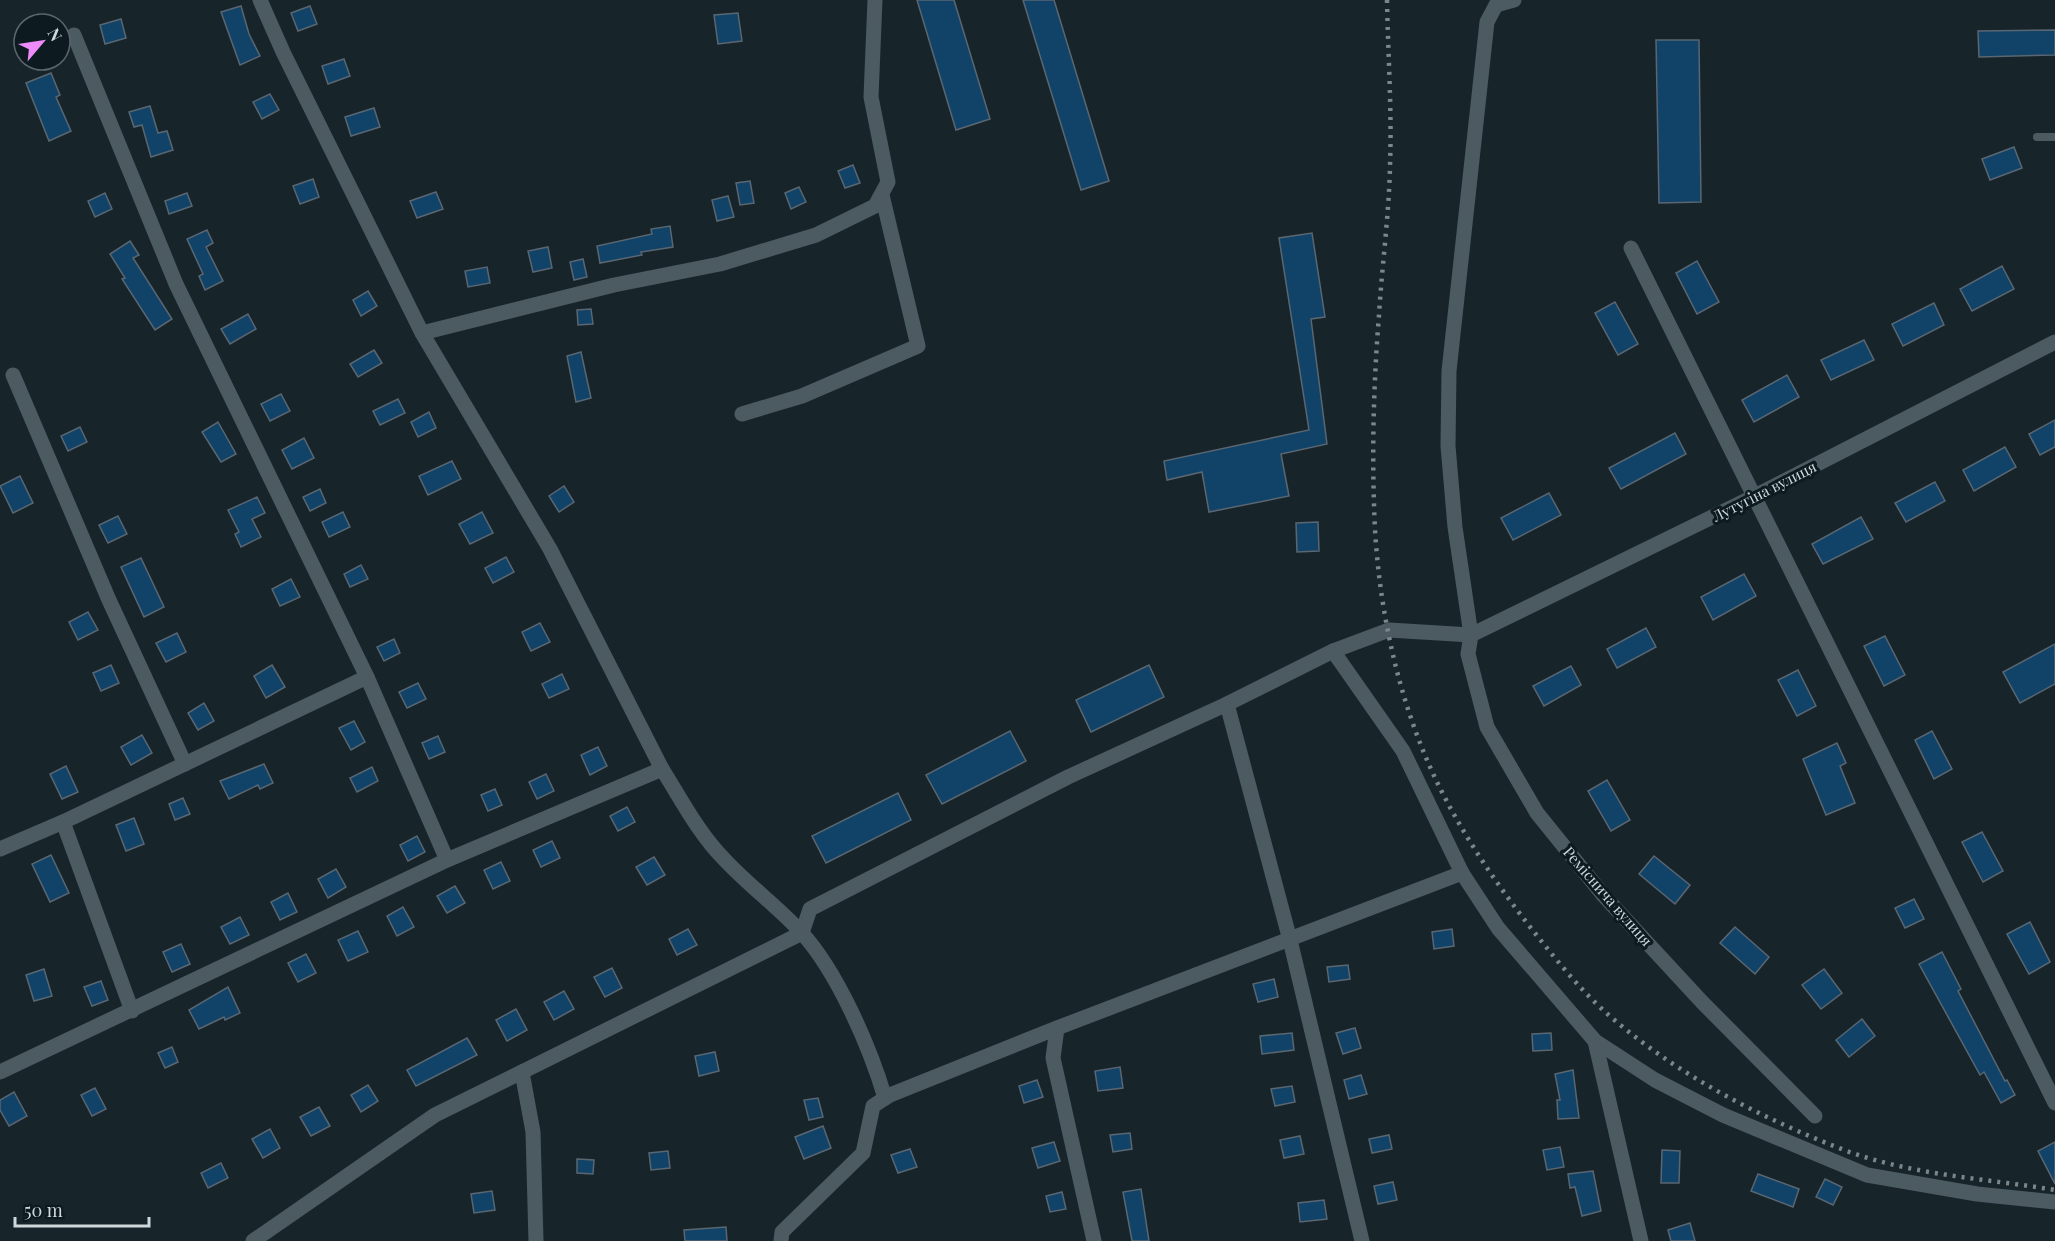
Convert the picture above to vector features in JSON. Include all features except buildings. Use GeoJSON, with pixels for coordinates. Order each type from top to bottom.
{"type":"FeatureCollection","features":[{"type":"Feature","properties":{"kind":"street"},"geometry":{"type":"LineString","coordinates":[[260,0],[283,52],[422,333],[550,549],[662,769],[723,859],[802,933],[831,976],[855,1022],[874,1061],[885,1098]]}},
{"type":"Feature","properties":{"kind":"street"},"geometry":{"type":"LineString","coordinates":[[422,333],[614,285],[720,264],[816,235],[875,207],[888,182],[871,97],[875,0]]}},
{"type":"Feature","properties":{"kind":"street","name":"Реміснича вулиця"},"geometry":{"type":"LineString","coordinates":[[1514,0],[1496,5],[1487,22],[1449,371],[1449,458],[1455,526],[1471,636],[1468,654],[1487,727],[1537,813],[1612,904],[1702,1002],[1815,1116]]}},
{"type":"Feature","properties":{"kind":"street"},"geometry":{"type":"LineString","coordinates":[[74,35],[176,284],[367,677],[447,860]]}},
{"type":"Feature","properties":{"kind":"street"},"geometry":{"type":"LineString","coordinates":[[742,414],[802,396],[918,346],[882,195]]}},
{"type":"Feature","properties":{"kind":"street"},"geometry":{"type":"LineString","coordinates":[[1631,248],[2055,1103]]}},
{"type":"Feature","properties":{"kind":"street","name":"Лутугіна вулиця"},"geometry":{"type":"LineString","coordinates":[[1471,636],[1753,497],[2055,342]]}},
{"type":"Feature","properties":{"kind":"street"},"geometry":{"type":"LineString","coordinates":[[13,375],[109,600],[185,764]]}},
{"type":"Feature","properties":{"kind":"street"},"geometry":{"type":"LineString","coordinates":[[253,1241],[435,1115],[802,933],[810,909],[1068,777],[1227,704],[1333,651],[1389,630],[1471,636]]}},
{"type":"Feature","properties":{"kind":"street"},"geometry":{"type":"LineString","coordinates":[[1333,651],[1403,751],[1462,873],[1498,928],[1595,1041],[1655,1080],[1724,1115],[1868,1175],[1977,1194],[2055,1202]]}},
{"type":"Feature","properties":{"kind":"street"},"geometry":{"type":"LineString","coordinates":[[2,844],[63,822],[367,677]]}},
{"type":"Feature","properties":{"kind":"street"},"geometry":{"type":"LineString","coordinates":[[1227,704],[1290,940],[1362,1241]]}},
{"type":"Feature","properties":{"kind":"street"},"geometry":{"type":"LineString","coordinates":[[0,1072],[447,860],[662,769]]}},
{"type":"Feature","properties":{"kind":"street"},"geometry":{"type":"LineString","coordinates":[[63,822],[132,1011]]}},
{"type":"Feature","properties":{"kind":"street"},"geometry":{"type":"LineString","coordinates":[[781,1241],[782,1232],[863,1153],[873,1106],[885,1098],[1057,1028],[1462,873]]}},
{"type":"Feature","properties":{"kind":"street"},"geometry":{"type":"LineString","coordinates":[[1057,1028],[1053,1058],[1094,1241]]}},
{"type":"Feature","properties":{"kind":"street"},"geometry":{"type":"LineString","coordinates":[[1595,1041],[1641,1241]]}},
{"type":"Feature","properties":{"kind":"street"},"geometry":{"type":"LineString","coordinates":[[522,1072],[533,1132],[536,1241]]}},
{"type":"Feature","properties":{"kind":"lane"},"geometry":{"type":"LineString","coordinates":[[2037,137],[2055,137]]}},
{"type":"Feature","properties":{"kind":"railway"},"geometry":{"type":"LineString","coordinates":[[1387,0],[1390,145],[1375,386],[1373,457],[1376,539],[1384,610],[1399,680],[1422,748],[1457,820],[1507,896],[1575,981],[1602,1009],[1628,1031],[1684,1071],[1744,1106],[1807,1135],[1865,1157],[1946,1175],[2055,1190]]}}]}
